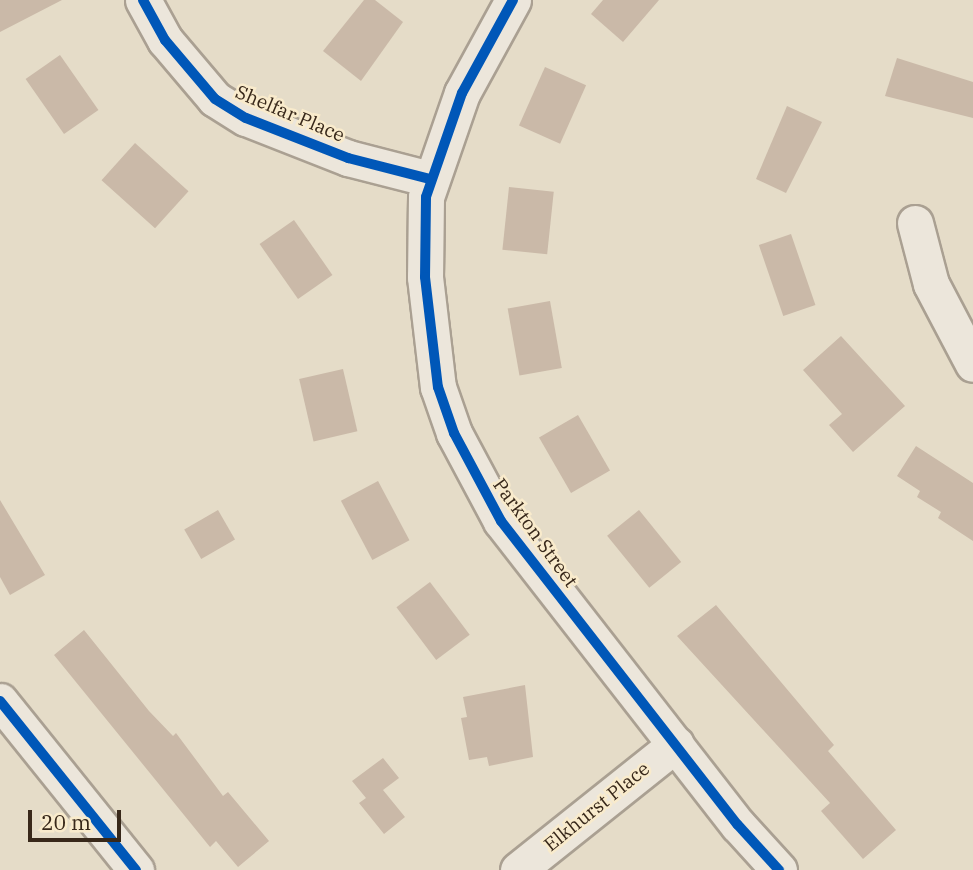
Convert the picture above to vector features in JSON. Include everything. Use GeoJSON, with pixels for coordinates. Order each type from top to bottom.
{"type":"FeatureCollection","features":[{"type":"Feature","properties":{"kind":"street","name":"Shelfar Place"},"geometry":{"type":"LineString","coordinates":[[143,0],[165,40],[215,99],[246,118],[348,158],[430,179]]}},
{"type":"Feature","properties":{"kind":"street","name":"Parkton Street"},"geometry":{"type":"LineString","coordinates":[[513,0],[462,93],[430,179],[425,277],[429,333],[438,387],[454,433],[501,522],[779,870]]}},
{"type":"Feature","properties":{"kind":"street"},"geometry":{"type":"LineString","coordinates":[[915,223],[931,284],[973,364]]}},
{"type":"Feature","properties":{"kind":"street"},"geometry":{"type":"LineString","coordinates":[[0,701],[136,870]]}},
{"type":"Feature","properties":{"kind":"street","name":"Elkhurst Place"},"geometry":{"type":"LineString","coordinates":[[518,870],[676,744]]}},
{"type":"Feature","properties":{"kind":"building"},"geometry":{"type":"Polygon","coordinates":[[[0,0],[62,0],[0,32],[0,0]]]}},
{"type":"Feature","properties":{"kind":"building"},"geometry":{"type":"Polygon","coordinates":[[[364,0],[375,0],[403,22],[361,81],[323,51],[364,0]]]}},
{"type":"Feature","properties":{"kind":"building"},"geometry":{"type":"Polygon","coordinates":[[[603,0],[659,0],[623,42],[591,14],[603,0]]]}},
{"type":"Feature","properties":{"kind":"building"},"geometry":{"type":"Polygon","coordinates":[[[60,55],[98,110],[64,134],[26,79],[60,55]]]}},
{"type":"Feature","properties":{"kind":"building"},"geometry":{"type":"Polygon","coordinates":[[[897,58],[973,82],[973,118],[885,96],[897,58]]]}},
{"type":"Feature","properties":{"kind":"building"},"geometry":{"type":"Polygon","coordinates":[[[545,67],[586,85],[560,144],[519,125],[545,67]]]}},
{"type":"Feature","properties":{"kind":"building"},"geometry":{"type":"Polygon","coordinates":[[[787,106],[822,122],[786,193],[756,179],[787,106]]]}},
{"type":"Feature","properties":{"kind":"building"},"geometry":{"type":"Polygon","coordinates":[[[135,143],[189,191],[155,228],[102,180],[135,143]]]}},
{"type":"Feature","properties":{"kind":"building"},"geometry":{"type":"Polygon","coordinates":[[[509,187],[554,192],[547,254],[502,250],[509,187]]]}},
{"type":"Feature","properties":{"kind":"building"},"geometry":{"type":"Polygon","coordinates":[[[294,220],[332,275],[298,299],[260,244],[294,220]]]}},
{"type":"Feature","properties":{"kind":"building"},"geometry":{"type":"Polygon","coordinates":[[[791,234],[815,305],[783,316],[759,245],[791,234]]]}},
{"type":"Feature","properties":{"kind":"building"},"geometry":{"type":"Polygon","coordinates":[[[550,301],[562,368],[519,375],[508,308],[550,301]]]}},
{"type":"Feature","properties":{"kind":"building"},"geometry":{"type":"Polygon","coordinates":[[[841,336],[905,406],[853,452],[829,425],[842,414],[803,370],[841,336]]]}},
{"type":"Feature","properties":{"kind":"building"},"geometry":{"type":"Polygon","coordinates":[[[343,369],[357,431],[314,441],[299,379],[343,369]]]}},
{"type":"Feature","properties":{"kind":"building"},"geometry":{"type":"Polygon","coordinates":[[[578,415],[610,470],[571,493],[539,437],[578,415]]]}},
{"type":"Feature","properties":{"kind":"building"},"geometry":{"type":"Polygon","coordinates":[[[916,446],[973,483],[973,541],[938,518],[941,512],[917,497],[920,491],[897,476],[916,446]]]}},
{"type":"Feature","properties":{"kind":"building"},"geometry":{"type":"Polygon","coordinates":[[[378,481],[409,540],[372,560],[341,501],[378,481]]]}},
{"type":"Feature","properties":{"kind":"building"},"geometry":{"type":"Polygon","coordinates":[[[0,500],[45,575],[10,595],[0,577],[0,500]]]}},
{"type":"Feature","properties":{"kind":"building"},"geometry":{"type":"Polygon","coordinates":[[[218,510],[235,539],[201,559],[184,530],[218,510]]]}},
{"type":"Feature","properties":{"kind":"building"},"geometry":{"type":"Polygon","coordinates":[[[639,510],[681,562],[649,588],[607,536],[639,510]]]}},
{"type":"Feature","properties":{"kind":"building"},"geometry":{"type":"Polygon","coordinates":[[[430,582],[470,635],[436,660],[396,607],[430,582]]]}},
{"type":"Feature","properties":{"kind":"building"},"geometry":{"type":"Polygon","coordinates":[[[716,605],[834,745],[828,751],[896,830],[863,859],[821,811],[830,803],[677,636],[716,605]]]}},
{"type":"Feature","properties":{"kind":"building"},"geometry":{"type":"Polygon","coordinates":[[[84,630],[149,711],[173,736],[176,733],[223,796],[228,792],[269,841],[238,867],[216,841],[210,847],[54,655],[84,630]]]}},
{"type":"Feature","properties":{"kind":"building"},"geometry":{"type":"Polygon","coordinates":[[[525,685],[533,757],[489,766],[487,757],[469,760],[461,718],[467,717],[463,697],[525,685]]]}},
{"type":"Feature","properties":{"kind":"building"},"geometry":{"type":"Polygon","coordinates":[[[383,758],[399,778],[383,790],[405,817],[384,834],[359,803],[366,798],[352,781],[383,758]]]}},
{"type":"Feature","properties":{"kind":"cycle path"},"geometry":{"type":"LineString","coordinates":[[143,0],[165,40],[215,99],[246,118],[348,158],[430,179]]}},
{"type":"Feature","properties":{"kind":"cycle path"},"geometry":{"type":"LineString","coordinates":[[513,0],[462,93],[426,197],[425,277],[438,387],[454,433],[501,521],[738,825],[779,870]]}},
{"type":"Feature","properties":{"kind":"cycle path"},"geometry":{"type":"LineString","coordinates":[[0,701],[136,870]]}}]}
